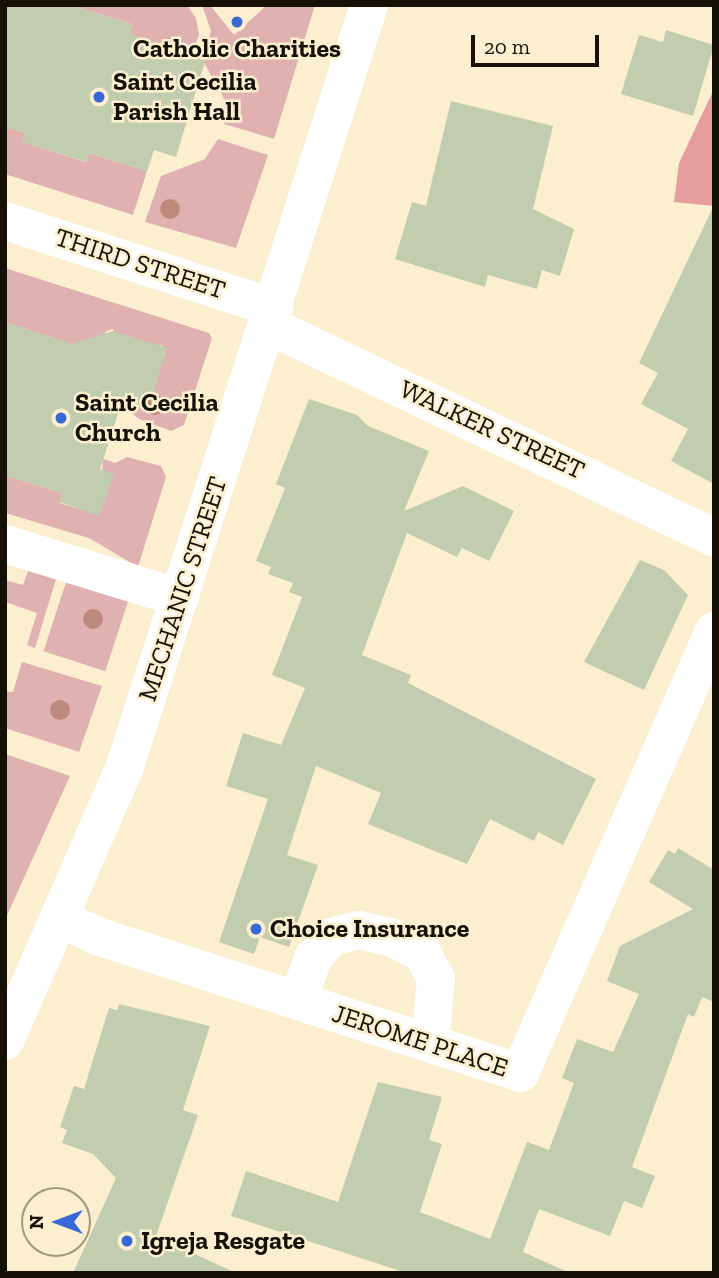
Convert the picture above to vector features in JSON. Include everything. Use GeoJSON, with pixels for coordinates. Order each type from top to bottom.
{"type":"FeatureCollection","features":[{"type":"Feature","properties":{"kind":"street","name":"MECHANIC STREET"},"geometry":{"type":"LineString","coordinates":[[5,1041],[61,919],[125,766],[369,5]]}},
{"type":"Feature","properties":{"kind":"street","name":"THIRD STREET"},"geometry":{"type":"LineString","coordinates":[[5,221],[271,316]]}},
{"type":"Feature","properties":{"kind":"street","name":"WALKER STREET"},"geometry":{"type":"LineString","coordinates":[[271,316],[714,538]]}},
{"type":"Feature","properties":{"kind":"street"},"geometry":{"type":"LineString","coordinates":[[5,544],[180,598]]}},
{"type":"Feature","properties":{"kind":"street","name":"JEROME PLACE"},"geometry":{"type":"LineString","coordinates":[[61,919],[97,936],[520,1073],[714,631]]}},
{"type":"Feature","properties":{"kind":"street"},"geometry":{"type":"LineString","coordinates":[[298,1001],[313,958],[331,937],[359,930],[393,938],[422,953],[436,979],[430,1044]]}},
{"type":"Feature","properties":{"kind":"shaded area"},"geometry":{"type":"Polygon","coordinates":[[[69,5],[187,5],[196,18],[199,35],[191,56],[129,34],[132,24],[69,5]]]}},
{"type":"Feature","properties":{"kind":"shaded area"},"geometry":{"type":"Polygon","coordinates":[[[202,5],[210,5],[234,35],[267,5],[315,5],[274,139],[224,124],[224,99],[202,59],[211,31],[202,5]]]}},
{"type":"Feature","properties":{"kind":"shaded area"},"geometry":{"type":"Polygon","coordinates":[[[714,89],[714,206],[674,202],[679,163],[714,89]]]}},
{"type":"Feature","properties":{"kind":"shaded area"},"geometry":{"type":"Polygon","coordinates":[[[5,127],[25,133],[23,142],[86,162],[89,153],[147,171],[133,215],[5,174],[5,127]]]}},
{"type":"Feature","properties":{"kind":"shaded area"},"geometry":{"type":"Polygon","coordinates":[[[218,139],[268,155],[236,248],[145,222],[161,176],[205,159],[218,139]]]}},
{"type":"Feature","properties":{"kind":"shaded area"},"geometry":{"type":"Polygon","coordinates":[[[5,268],[209,333],[212,338],[184,425],[171,431],[139,419],[121,404],[157,381],[157,357],[166,354],[162,345],[150,351],[131,336],[129,344],[117,340],[113,329],[105,332],[105,355],[5,322],[5,268]]]}},
{"type":"Feature","properties":{"kind":"shaded area"},"geometry":{"type":"Polygon","coordinates":[[[127,457],[161,466],[166,477],[138,567],[89,538],[5,513],[5,475],[62,493],[60,503],[99,515],[103,459],[115,463],[127,457]]]}},
{"type":"Feature","properties":{"kind":"shaded area"},"geometry":{"type":"Polygon","coordinates":[[[30,566],[57,576],[35,648],[27,645],[37,613],[5,602],[5,580],[23,585],[30,566]]]}},
{"type":"Feature","properties":{"kind":"shaded area"},"geometry":{"type":"Polygon","coordinates":[[[67,579],[129,599],[105,671],[44,651],[67,579]]]}},
{"type":"Feature","properties":{"kind":"shaded area"},"geometry":{"type":"Polygon","coordinates":[[[22,662],[102,686],[79,752],[5,728],[5,691],[13,692],[22,662]]]}},
{"type":"Feature","properties":{"kind":"shaded area"},"geometry":{"type":"Polygon","coordinates":[[[5,754],[70,776],[5,920],[5,754]]]}},
{"type":"Feature","properties":{"kind":"building","name":"Saint Cecilia Parish Hall"},"geometry":{"type":"Polygon","coordinates":[[[5,5],[69,5],[132,24],[129,34],[206,58],[176,157],[154,150],[147,171],[89,153],[87,162],[22,142],[25,133],[5,127],[5,5]]]}},
{"type":"Feature","properties":{"kind":"building"},"geometry":{"type":"Polygon","coordinates":[[[666,30],[714,45],[693,116],[621,94],[639,35],[663,42],[666,30]]]}},
{"type":"Feature","properties":{"kind":"building"},"geometry":{"type":"Polygon","coordinates":[[[451,101],[553,126],[533,209],[574,229],[560,276],[542,270],[537,289],[488,275],[485,287],[395,259],[412,202],[426,206],[451,101]]]}},
{"type":"Feature","properties":{"kind":"building"},"geometry":{"type":"Polygon","coordinates":[[[714,205],[714,484],[671,461],[688,429],[641,404],[658,373],[639,363],[714,205]]]}},
{"type":"Feature","properties":{"kind":"building","name":"Saint Cecilia Church"},"geometry":{"type":"Polygon","coordinates":[[[5,322],[72,344],[113,331],[167,348],[151,402],[119,411],[100,469],[114,474],[99,516],[60,502],[62,493],[5,475],[5,322]]]}},
{"type":"Feature","properties":{"kind":"building"},"geometry":{"type":"Polygon","coordinates":[[[309,399],[357,415],[368,426],[429,451],[404,511],[463,486],[514,511],[489,561],[462,548],[457,557],[407,533],[362,655],[411,675],[408,683],[596,779],[563,845],[538,832],[534,841],[490,819],[467,864],[368,824],[381,793],[316,766],[287,855],[318,865],[289,947],[260,937],[254,954],[219,942],[268,799],[226,786],[243,733],[281,745],[305,688],[272,675],[302,597],[289,592],[293,583],[268,574],[271,567],[256,561],[285,488],[276,484],[309,399]]]}},
{"type":"Feature","properties":{"kind":"building"},"geometry":{"type":"Polygon","coordinates":[[[640,560],[664,570],[688,595],[644,690],[584,662],[640,560]]]}},
{"type":"Feature","properties":{"kind":"building"},"geometry":{"type":"Polygon","coordinates":[[[678,848],[714,870],[714,1002],[702,997],[694,1017],[688,1014],[632,1167],[655,1176],[642,1208],[624,1201],[610,1236],[539,1209],[523,1252],[570,1273],[407,1273],[231,1216],[246,1171],[338,1202],[378,1082],[442,1097],[429,1140],[442,1144],[420,1212],[490,1239],[527,1142],[549,1150],[574,1083],[562,1078],[577,1039],[613,1052],[639,994],[607,981],[620,946],[693,909],[649,882],[668,850],[675,854],[678,848]]]}},
{"type":"Feature","properties":{"kind":"building"},"geometry":{"type":"Polygon","coordinates":[[[119,1004],[210,1026],[183,1110],[198,1115],[156,1236],[236,1273],[73,1273],[80,1257],[91,1257],[91,1233],[116,1178],[93,1154],[62,1143],[67,1130],[60,1127],[74,1086],[84,1089],[109,1008],[117,1010],[119,1004]]]}},
{"type":"Feature","properties":{"kind":"place","name":"Catholic Charities"},"geometry":{"type":"Point","coordinates":[237,22]}},
{"type":"Feature","properties":{"kind":"place","name":"Saint Cecilia Parish Hall"},"geometry":{"type":"Point","coordinates":[99,97]}},
{"type":"Feature","properties":{"kind":"place","name":"Saint Cecilia Church"},"geometry":{"type":"Point","coordinates":[61,418]}},
{"type":"Feature","properties":{"kind":"place","name":"Choice Insurance"},"geometry":{"type":"Point","coordinates":[256,929]}},
{"type":"Feature","properties":{"kind":"place","name":"Igreja Resgate"},"geometry":{"type":"Point","coordinates":[127,1241]}}]}
